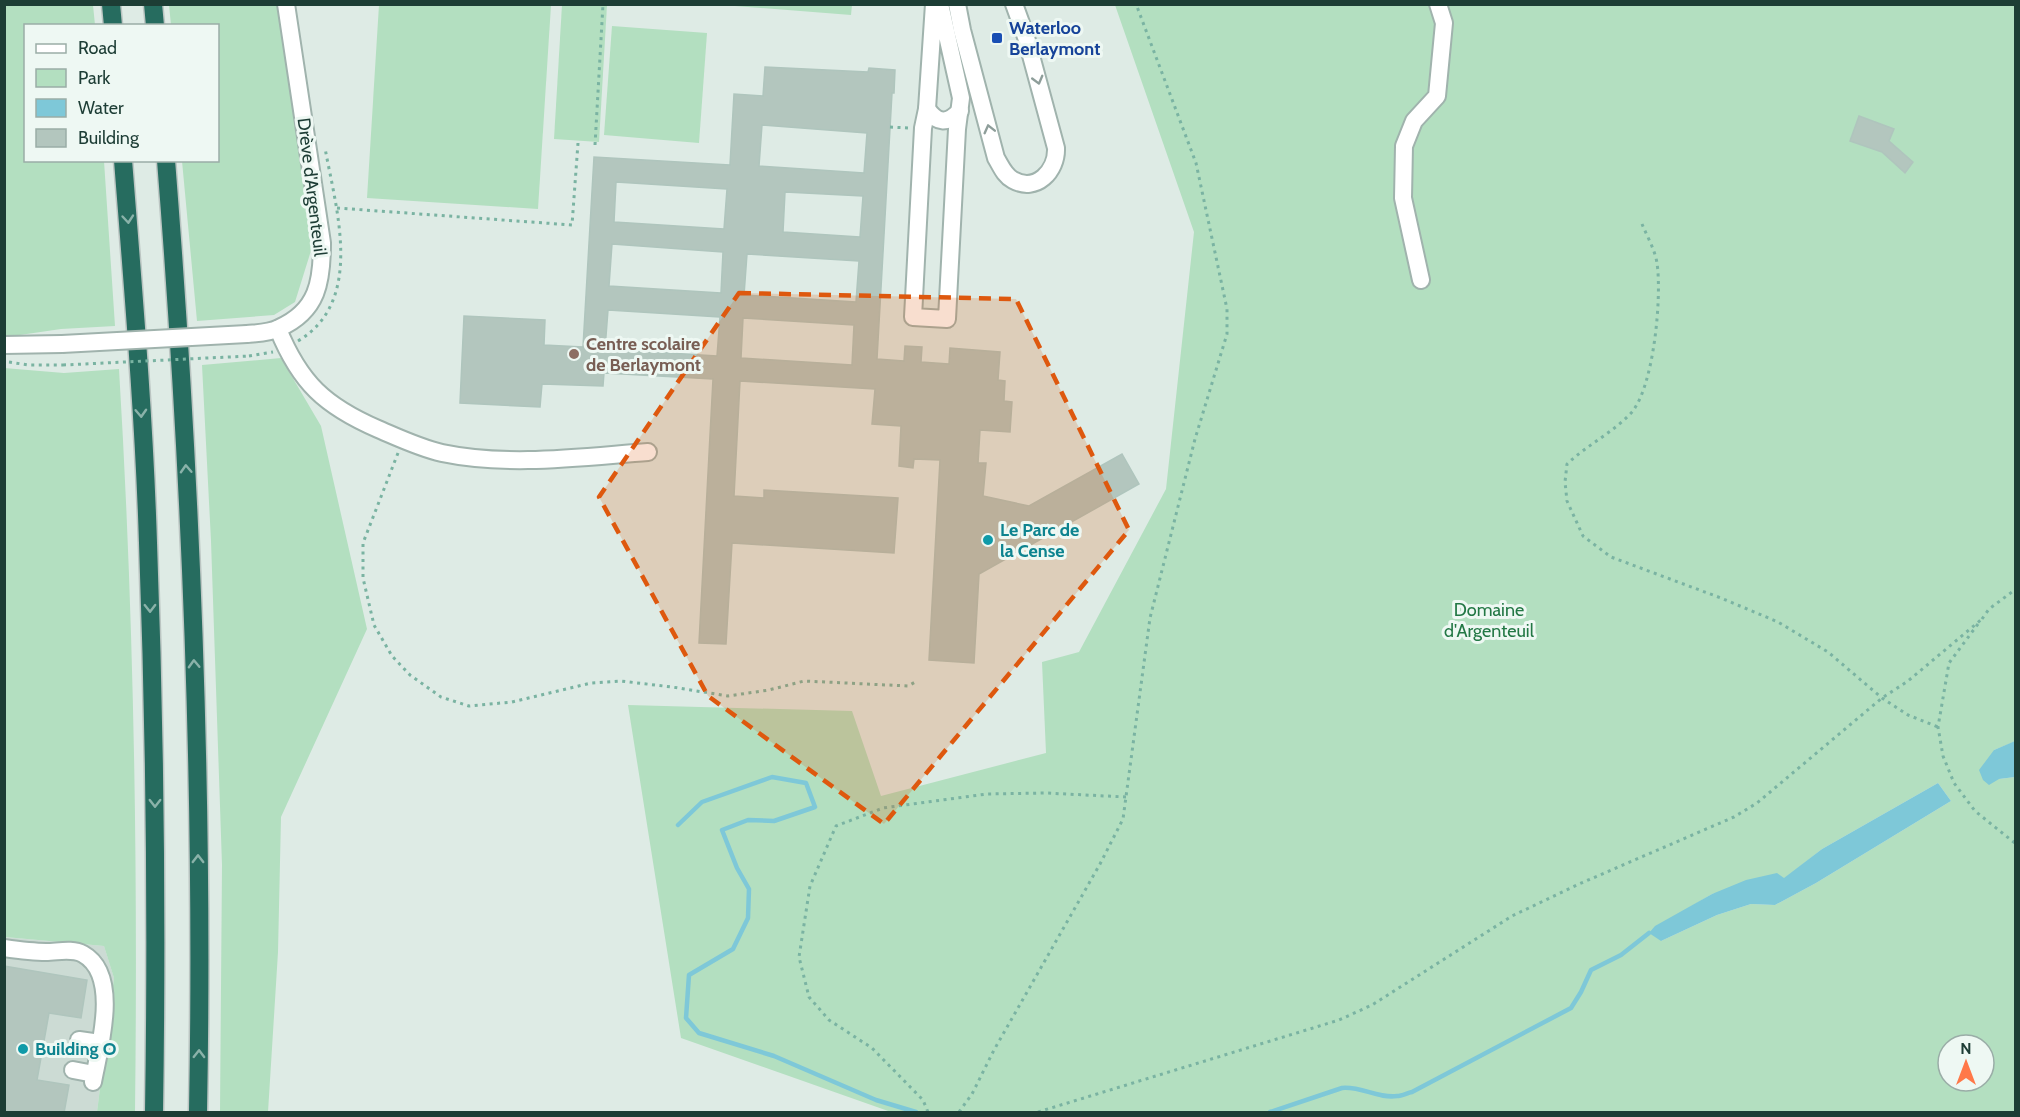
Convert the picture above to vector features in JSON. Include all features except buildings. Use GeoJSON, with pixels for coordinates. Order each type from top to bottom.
{"type":"FeatureCollection","features":[{"type":"Feature","properties":{"kind":"highway"},"geometry":{"type":"LineString","coordinates":[[111,4],[113,24]]}},
{"type":"Feature","properties":{"kind":"highway"},"geometry":{"type":"LineString","coordinates":[[153,4],[155,24]]}},
{"type":"Feature","properties":{"kind":"highway"},"geometry":{"type":"LineString","coordinates":[[123,162],[134,295],[148,541],[155,806],[154,1113]]}},
{"type":"Feature","properties":{"kind":"highway"},"geometry":{"type":"LineString","coordinates":[[166,162],[177,292],[190,552],[198,795],[200,1023],[198,1113]]}},
{"type":"Feature","properties":{"kind":"street","name":"Drève d'Argenteuil"},"geometry":{"type":"LineString","coordinates":[[4,345],[247,334],[278,329],[299,316],[316,296],[322,270],[322,243],[286,4]]}},
{"type":"Feature","properties":{"kind":"street"},"geometry":{"type":"LineString","coordinates":[[934,4],[927,109],[923,128],[913,317],[947,319],[957,129],[960,111],[959,84],[940,4]]}},
{"type":"Feature","properties":{"kind":"street"},"geometry":{"type":"LineString","coordinates":[[957,4],[996,158],[1004,173],[1015,182],[1030,183],[1042,180],[1050,172],[1054,164],[1056,148],[1026,37],[1014,4]]}},
{"type":"Feature","properties":{"kind":"street"},"geometry":{"type":"LineString","coordinates":[[1421,280],[1402,198],[1404,146],[1414,121],[1437,96],[1444,23],[1438,4]]}},
{"type":"Feature","properties":{"kind":"street"},"geometry":{"type":"LineString","coordinates":[[927,109],[934,118],[942,121],[952,119],[960,111]]}},
{"type":"Feature","properties":{"kind":"street"},"geometry":{"type":"LineString","coordinates":[[278,329],[286,348],[307,383],[335,408],[403,440],[442,453],[496,459],[648,453]]}},
{"type":"Feature","properties":{"kind":"street"},"geometry":{"type":"LineString","coordinates":[[4,948],[50,952],[68,950],[84,954],[96,968],[104,987],[105,1004],[93,1078],[73,1070]]}},
{"type":"Feature","properties":{"kind":"street"},"geometry":{"type":"LineString","coordinates":[[79,1040],[100,1042]]}},
{"type":"Feature","properties":{"kind":"path"},"geometry":{"type":"LineString","coordinates":[[595,145],[603,4]]}},
{"type":"Feature","properties":{"kind":"path"},"geometry":{"type":"LineString","coordinates":[[959,1113],[972,1094],[994,1050],[1100,864],[1123,819],[1150,618],[1196,439],[1227,334],[1227,309],[1196,163],[1136,4]]}},
{"type":"Feature","properties":{"kind":"path"},"geometry":{"type":"LineString","coordinates":[[317,208],[572,225],[578,143]]}},
{"type":"Feature","properties":{"kind":"path"},"geometry":{"type":"LineString","coordinates":[[1642,224],[1657,261],[1658,295],[1654,348],[1642,394],[1632,411],[1581,450],[1567,464],[1565,482],[1567,501],[1583,536],[1611,557],[1778,622],[1828,652],[1882,698],[1908,714],[1938,727]]}},
{"type":"Feature","properties":{"kind":"path"},"geometry":{"type":"LineString","coordinates":[[4,361],[28,365],[63,365],[249,356]]}},
{"type":"Feature","properties":{"kind":"path"},"geometry":{"type":"LineString","coordinates":[[403,440],[363,543],[363,578],[374,625],[392,656],[410,675],[441,697],[469,706],[512,702],[591,683],[621,681],[728,696],[769,690],[804,681],[908,686],[917,681]]}},
{"type":"Feature","properties":{"kind":"path"},"geometry":{"type":"LineString","coordinates":[[2016,589],[1989,609],[1949,663],[1938,727],[1942,756],[1954,783],[1976,811],[2016,844]]}},
{"type":"Feature","properties":{"kind":"path"},"geometry":{"type":"LineString","coordinates":[[1038,1113],[1339,1020],[1372,1005],[1512,916],[1579,884],[1734,817],[1756,803],[1882,698],[1908,681],[1982,619]]}},
{"type":"Feature","properties":{"kind":"path"},"geometry":{"type":"LineString","coordinates":[[928,1113],[923,1100],[872,1048],[829,1020],[809,997],[799,957],[808,896],[810,886],[836,826],[882,808],[987,794],[1046,793],[1126,797]]}},
{"type":"Feature","properties":{"kind":"highlighted area"},"geometry":{"type":"Polygon","coordinates":[[[739,293],[1016,299],[1129,530],[884,824],[708,696],[599,497],[739,293]]]}},
{"type":"Feature","properties":{"kind":"shaded area"},"geometry":{"type":"Polygon","coordinates":[[[4,937],[104,946],[114,978],[97,1112],[5,1112],[4,937]]]}},
{"type":"Feature","properties":{"kind":"green space"},"geometry":{"type":"Polygon","coordinates":[[[5,4],[93,5],[95,24],[24,24],[24,162],[104,162],[115,326],[5,335],[5,4]]]}},
{"type":"Feature","properties":{"kind":"green space"},"geometry":{"type":"Polygon","coordinates":[[[709,4],[852,4],[852,5],[851,15],[709,4]]]}},
{"type":"Feature","properties":{"kind":"green space"},"geometry":{"type":"Polygon","coordinates":[[[169,5],[281,5],[314,241],[295,302],[274,315],[197,321],[182,162],[219,162],[219,24],[171,24],[169,5]]]}},
{"type":"Feature","properties":{"kind":"green space"},"geometry":{"type":"Polygon","coordinates":[[[379,5],[551,5],[538,209],[367,198],[379,5]]]}},
{"type":"Feature","properties":{"kind":"green space"},"geometry":{"type":"Polygon","coordinates":[[[562,5],[607,5],[599,142],[554,139],[562,5]]]}},
{"type":"Feature","properties":{"kind":"green space","name":"Domaine d'Argenteuil"},"geometry":{"type":"Polygon","coordinates":[[[1115,5],[2015,5],[2016,741],[1994,750],[1999,779],[2015,777],[2015,1112],[891,1112],[681,1038],[628,705],[852,711],[881,796],[1046,753],[1042,662],[1079,652],[1166,489],[1194,232],[1115,5]],[[1938,783],[1822,849],[1784,879],[1712,894],[1685,910],[1661,941],[1717,915],[1751,904],[1775,905],[1816,883],[1951,801],[1938,783]]]}},
{"type":"Feature","properties":{"kind":"green space"},"geometry":{"type":"Polygon","coordinates":[[[612,26],[707,33],[699,143],[604,135],[612,26]]]}},
{"type":"Feature","properties":{"kind":"green space"},"geometry":{"type":"Polygon","coordinates":[[[281,358],[321,426],[367,629],[281,817],[278,952],[268,1112],[220,1112],[222,865],[211,541],[202,365],[281,358]]]}},
{"type":"Feature","properties":{"kind":"green space"},"geometry":{"type":"Polygon","coordinates":[[[4,368],[64,373],[119,369],[134,741],[135,1112],[97,1112],[114,978],[104,946],[5,937],[4,368]]]}},
{"type":"Feature","properties":{"kind":"water"},"geometry":{"type":"Polygon","coordinates":[[[2015,741],[2015,777],[1999,779],[1989,785],[1983,780],[1979,770],[1994,750],[2015,741]]]}},
{"type":"Feature","properties":{"kind":"water"},"geometry":{"type":"Polygon","coordinates":[[[1938,783],[1951,801],[1816,883],[1775,905],[1751,904],[1717,915],[1661,941],[1649,933],[1655,926],[1712,894],[1746,880],[1777,873],[1784,878],[1822,849],[1938,783]]]}},
{"type":"Feature","properties":{"kind":"waterway"},"geometry":{"type":"LineString","coordinates":[[678,825],[702,802],[772,777],[806,783],[815,807],[774,821],[748,820],[722,830],[737,868],[749,889],[748,918],[733,949],[689,975],[686,1018],[699,1033],[774,1056],[876,1100],[916,1112]]}},
{"type":"Feature","properties":{"kind":"waterway"},"geometry":{"type":"LineString","coordinates":[[1270,1112],[1342,1088],[1390,1096],[1401,1096],[1412,1092],[1571,1008],[1591,970],[1621,955],[1649,933]]}},
{"type":"Feature","properties":{"kind":"place","name":"Waterloo Berlaymont"},"geometry":{"type":"Point","coordinates":[997,38]}},
{"type":"Feature","properties":{"kind":"place","name":"Centre scolaire de Berlaymont"},"geometry":{"type":"Point","coordinates":[574,354]}},
{"type":"Feature","properties":{"kind":"place","name":"Le Parc de la Cense"},"geometry":{"type":"Point","coordinates":[988,540]}},
{"type":"Feature","properties":{"kind":"place","name":"Building O"},"geometry":{"type":"Point","coordinates":[23,1049]}}]}
